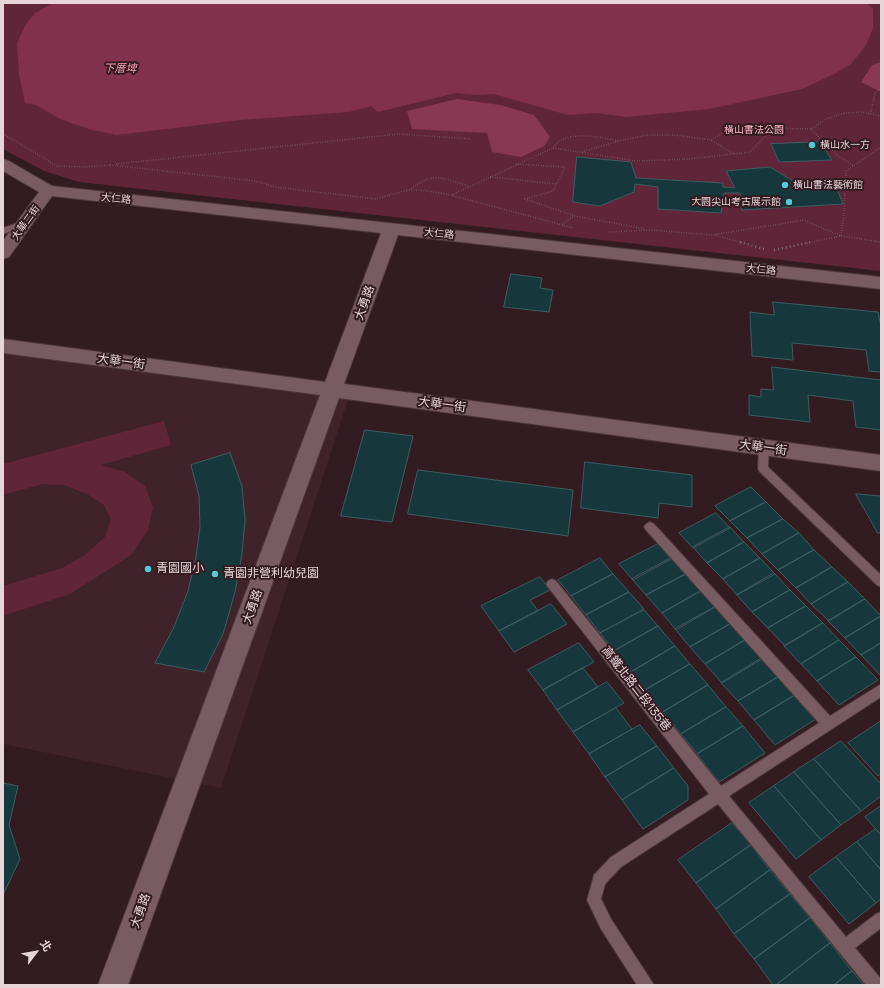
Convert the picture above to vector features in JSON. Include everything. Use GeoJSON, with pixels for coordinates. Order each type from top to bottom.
{"type":"FeatureCollection","features":[{"type":"Feature","properties":{"kind":"street","name":"大仁路"},"geometry":{"type":"LineString","coordinates":[[3,164],[48,191],[881,283]]}},
{"type":"Feature","properties":{"kind":"street","name":"大華二街"},"geometry":{"type":"LineString","coordinates":[[3,253],[48,191]]}},
{"type":"Feature","properties":{"kind":"street","name":"大勇路"},"geometry":{"type":"LineString","coordinates":[[113,985],[392,228]]}},
{"type":"Feature","properties":{"kind":"street","name":"大華一街"},"geometry":{"type":"LineString","coordinates":[[3,346],[881,463]]}},
{"type":"Feature","properties":{"kind":"lane"},"geometry":{"type":"LineString","coordinates":[[3,231],[26,223]]}},
{"type":"Feature","properties":{"kind":"lane"},"geometry":{"type":"LineString","coordinates":[[764,448],[763,468],[881,582]]}},
{"type":"Feature","properties":{"kind":"lane"},"geometry":{"type":"LineString","coordinates":[[650,527],[829,724]]}},
{"type":"Feature","properties":{"kind":"lane","name":"高鐵北路二段135巷"},"geometry":{"type":"LineString","coordinates":[[552,584],[719,795],[876,985]]}},
{"type":"Feature","properties":{"kind":"lane"},"geometry":{"type":"LineString","coordinates":[[646,985],[606,924],[594,900],[599,880],[616,862],[881,690]]}},
{"type":"Feature","properties":{"kind":"lane"},"geometry":{"type":"LineString","coordinates":[[845,947],[881,919]]}},
{"type":"Feature","properties":{"kind":"path"},"geometry":{"type":"LineString","coordinates":[[872,112],[875,93],[881,89]]}},
{"type":"Feature","properties":{"kind":"path"},"geometry":{"type":"LineString","coordinates":[[711,140],[733,127],[811,129],[820,121],[840,113],[872,112],[881,116]]}},
{"type":"Feature","properties":{"kind":"path"},"geometry":{"type":"LineString","coordinates":[[451,195],[553,148],[636,160],[663,161],[735,155],[750,152],[773,128]]}},
{"type":"Feature","properties":{"kind":"path"},"geometry":{"type":"LineString","coordinates":[[811,129],[816,136],[837,155],[854,166]]}},
{"type":"Feature","properties":{"kind":"path"},"geometry":{"type":"LineString","coordinates":[[3,134],[57,166],[84,167],[398,134],[471,139]]}},
{"type":"Feature","properties":{"kind":"path"},"geometry":{"type":"LineString","coordinates":[[582,153],[618,140],[647,135],[667,134],[711,140],[735,155]]}},
{"type":"Feature","properties":{"kind":"path"},"geometry":{"type":"LineString","coordinates":[[553,148],[556,143],[573,136],[595,135],[618,140]]}},
{"type":"Feature","properties":{"kind":"path"},"geometry":{"type":"LineString","coordinates":[[841,236],[844,213],[846,171],[881,146]]}},
{"type":"Feature","properties":{"kind":"path"},"geometry":{"type":"LineString","coordinates":[[516,164],[565,167],[554,191],[525,199],[575,216],[650,230],[712,235],[764,249]]}},
{"type":"Feature","properties":{"kind":"path"},"geometry":{"type":"LineString","coordinates":[[110,165],[255,181],[275,187],[376,199],[408,190],[423,180],[434,177],[470,186]]}},
{"type":"Feature","properties":{"kind":"path"},"geometry":{"type":"LineString","coordinates":[[489,177],[557,184]]}},
{"type":"Feature","properties":{"kind":"path"},"geometry":{"type":"LineString","coordinates":[[408,190],[421,190],[451,195],[562,224],[577,230]]}},
{"type":"Feature","properties":{"kind":"path"},"geometry":{"type":"LineString","coordinates":[[562,224],[575,216]]}},
{"type":"Feature","properties":{"kind":"path"},"geometry":{"type":"LineString","coordinates":[[712,235],[804,220],[841,236],[881,242]]}},
{"type":"Feature","properties":{"kind":"path"},"geometry":{"type":"LineString","coordinates":[[606,232],[650,230]]}},
{"type":"Feature","properties":{"kind":"path"},"geometry":{"type":"LineString","coordinates":[[772,251],[841,236]]}},
{"type":"Feature","properties":{"kind":"shaded area"},"geometry":{"type":"Polygon","coordinates":[[[881,62],[881,92],[861,82],[872,65],[881,62]]]}},
{"type":"Feature","properties":{"kind":"shaded area"},"geometry":{"type":"Polygon","coordinates":[[[457,99],[500,105],[534,115],[550,137],[544,146],[521,157],[492,152],[487,133],[412,129],[407,111],[457,99]]]}},
{"type":"Feature","properties":{"kind":"shaded area","name":"青園國小"},"geometry":{"type":"Polygon","coordinates":[[[3,346],[350,394],[221,788],[3,744],[3,346]]]}},
{"type":"Feature","properties":{"kind":"green space","name":"橫山書法公園"},"geometry":{"type":"Polygon","coordinates":[[[3,3],[881,3],[881,271],[79,182],[44,171],[3,149],[3,3]]]}},
{"type":"Feature","properties":{"kind":"green space"},"geometry":{"type":"Polygon","coordinates":[[[164,421],[171,445],[101,465],[125,472],[145,486],[153,507],[148,530],[131,555],[70,594],[3,616],[3,586],[62,568],[85,555],[105,537],[111,519],[104,505],[87,494],[64,485],[42,484],[3,495],[3,464],[164,421]]]}},
{"type":"Feature","properties":{"kind":"water","name":"下厝埤"},"geometry":{"type":"Polygon","coordinates":[[[53,3],[867,3],[873,9],[873,28],[866,45],[851,64],[836,73],[802,89],[709,109],[626,117],[597,113],[568,115],[494,94],[476,95],[456,93],[378,112],[371,106],[349,112],[240,120],[117,135],[92,130],[60,119],[36,105],[25,103],[19,74],[17,43],[26,24],[35,13],[53,3]]]}},
{"type":"Feature","properties":{"kind":"building"},"geometry":{"type":"Polygon","coordinates":[[[820,142],[832,160],[779,162],[771,144],[820,142]]]}},
{"type":"Feature","properties":{"kind":"building","name":"橫山書法藝術館"},"geometry":{"type":"Polygon","coordinates":[[[577,157],[631,162],[636,178],[723,183],[723,187],[735,188],[726,171],[770,167],[793,181],[834,181],[843,204],[742,210],[740,193],[724,193],[721,213],[658,209],[658,187],[635,184],[634,192],[600,206],[573,202],[577,157]]]}},
{"type":"Feature","properties":{"kind":"building"},"geometry":{"type":"Polygon","coordinates":[[[511,274],[542,278],[540,288],[553,290],[549,312],[504,307],[511,274]]]}},
{"type":"Feature","properties":{"kind":"building"},"geometry":{"type":"Polygon","coordinates":[[[773,302],[878,312],[881,327],[881,372],[869,371],[866,350],[792,343],[793,360],[752,356],[750,312],[774,315],[773,302]]]}},
{"type":"Feature","properties":{"kind":"building"},"geometry":{"type":"Polygon","coordinates":[[[772,367],[881,380],[881,430],[856,427],[853,401],[808,395],[810,422],[749,415],[749,395],[761,397],[761,389],[773,390],[772,367]]]}},
{"type":"Feature","properties":{"kind":"building"},"geometry":{"type":"Polygon","coordinates":[[[365,430],[413,436],[392,522],[341,516],[365,430]]]}},
{"type":"Feature","properties":{"kind":"building","name":"青園非營利幼兒園"},"geometry":{"type":"Polygon","coordinates":[[[230,453],[242,486],[245,520],[242,554],[235,592],[223,634],[204,672],[155,663],[174,627],[188,591],[196,557],[200,527],[199,496],[191,465],[230,453]]]}},
{"type":"Feature","properties":{"kind":"building"},"geometry":{"type":"Polygon","coordinates":[[[585,462],[692,475],[692,507],[659,503],[658,518],[581,508],[585,462]]]}},
{"type":"Feature","properties":{"kind":"building"},"geometry":{"type":"Polygon","coordinates":[[[418,470],[573,490],[568,536],[408,514],[418,470]]]}},
{"type":"Feature","properties":{"kind":"building"},"geometry":{"type":"Polygon","coordinates":[[[751,487],[766,502],[730,521],[715,506],[751,487]]]}},
{"type":"Feature","properties":{"kind":"building"},"geometry":{"type":"Polygon","coordinates":[[[856,494],[881,496],[881,533],[878,533],[856,494]]]}},
{"type":"Feature","properties":{"kind":"building"},"geometry":{"type":"Polygon","coordinates":[[[766,502],[783,519],[747,538],[730,521],[766,502]]]}},
{"type":"Feature","properties":{"kind":"building"},"geometry":{"type":"Polygon","coordinates":[[[716,513],[730,528],[693,548],[679,533],[716,513]]]}},
{"type":"Feature","properties":{"kind":"building"},"geometry":{"type":"Polygon","coordinates":[[[783,519],[799,533],[762,554],[747,538],[783,519]]]}},
{"type":"Feature","properties":{"kind":"building"},"geometry":{"type":"Polygon","coordinates":[[[730,527],[744,542],[707,563],[693,547],[730,527]]]}},
{"type":"Feature","properties":{"kind":"building"},"geometry":{"type":"Polygon","coordinates":[[[799,533],[814,550],[778,570],[762,554],[799,533]]]}},
{"type":"Feature","properties":{"kind":"building"},"geometry":{"type":"Polygon","coordinates":[[[744,542],[760,558],[723,579],[707,563],[744,542]]]}},
{"type":"Feature","properties":{"kind":"building"},"geometry":{"type":"Polygon","coordinates":[[[658,544],[671,559],[633,580],[619,564],[658,544]]]}},
{"type":"Feature","properties":{"kind":"building"},"geometry":{"type":"Polygon","coordinates":[[[814,550],[832,567],[796,588],[778,570],[814,550]]]}},
{"type":"Feature","properties":{"kind":"building"},"geometry":{"type":"Polygon","coordinates":[[[600,558],[613,574],[571,596],[558,580],[600,558]]]}},
{"type":"Feature","properties":{"kind":"building"},"geometry":{"type":"Polygon","coordinates":[[[671,558],[686,574],[646,595],[632,579],[671,558]]]}},
{"type":"Feature","properties":{"kind":"building"},"geometry":{"type":"Polygon","coordinates":[[[760,558],[775,574],[737,595],[723,579],[760,558]]]}},
{"type":"Feature","properties":{"kind":"building"},"geometry":{"type":"Polygon","coordinates":[[[832,567],[848,582],[811,604],[796,588],[832,567]]]}},
{"type":"Feature","properties":{"kind":"building"},"geometry":{"type":"Polygon","coordinates":[[[774,573],[790,590],[752,612],[737,595],[774,573]]]}},
{"type":"Feature","properties":{"kind":"building"},"geometry":{"type":"Polygon","coordinates":[[[613,574],[629,592],[586,615],[571,596],[613,574]]]}},
{"type":"Feature","properties":{"kind":"building"},"geometry":{"type":"Polygon","coordinates":[[[686,574],[701,591],[662,613],[646,595],[686,574]]]}},
{"type":"Feature","properties":{"kind":"building"},"geometry":{"type":"Polygon","coordinates":[[[540,577],[550,590],[530,600],[538,611],[499,631],[481,606],[540,577]]]}},
{"type":"Feature","properties":{"kind":"building"},"geometry":{"type":"Polygon","coordinates":[[[848,582],[865,599],[829,621],[811,604],[848,582]]]}},
{"type":"Feature","properties":{"kind":"building"},"geometry":{"type":"Polygon","coordinates":[[[790,590],[806,606],[768,628],[752,612],[790,590]]]}},
{"type":"Feature","properties":{"kind":"building"},"geometry":{"type":"Polygon","coordinates":[[[701,591],[715,607],[676,630],[662,613],[701,591]]]}},
{"type":"Feature","properties":{"kind":"building"},"geometry":{"type":"Polygon","coordinates":[[[629,592],[644,609],[600,633],[586,615],[629,592]]]}},
{"type":"Feature","properties":{"kind":"building"},"geometry":{"type":"Polygon","coordinates":[[[865,599],[881,616],[845,638],[828,621],[865,599]]]}},
{"type":"Feature","properties":{"kind":"building"},"geometry":{"type":"Polygon","coordinates":[[[551,604],[567,624],[514,652],[499,631],[551,604]]]}},
{"type":"Feature","properties":{"kind":"building"},"geometry":{"type":"Polygon","coordinates":[[[806,606],[823,623],[785,646],[768,628],[806,606]]]}},
{"type":"Feature","properties":{"kind":"building"},"geometry":{"type":"Polygon","coordinates":[[[715,607],[730,624],[690,647],[675,629],[715,607]]]}},
{"type":"Feature","properties":{"kind":"building"},"geometry":{"type":"Polygon","coordinates":[[[644,610],[658,626],[614,651],[600,633],[644,610]]]}},
{"type":"Feature","properties":{"kind":"building"},"geometry":{"type":"Polygon","coordinates":[[[881,616],[881,643],[861,655],[845,638],[881,616]]]}},
{"type":"Feature","properties":{"kind":"building"},"geometry":{"type":"Polygon","coordinates":[[[823,623],[839,640],[801,664],[784,646],[823,623]]]}},
{"type":"Feature","properties":{"kind":"building"},"geometry":{"type":"Polygon","coordinates":[[[730,624],[745,640],[705,664],[690,647],[730,624]]]}},
{"type":"Feature","properties":{"kind":"building"},"geometry":{"type":"Polygon","coordinates":[[[658,626],[675,646],[631,672],[614,651],[658,626]]]}},
{"type":"Feature","properties":{"kind":"building"},"geometry":{"type":"Polygon","coordinates":[[[745,640],[762,659],[722,683],[705,664],[745,640]]]}},
{"type":"Feature","properties":{"kind":"building"},"geometry":{"type":"Polygon","coordinates":[[[839,640],[856,657],[817,681],[801,664],[839,640]]]}},
{"type":"Feature","properties":{"kind":"building"},"geometry":{"type":"Polygon","coordinates":[[[579,643],[594,662],[543,690],[528,670],[579,643]]]}},
{"type":"Feature","properties":{"kind":"building"},"geometry":{"type":"Polygon","coordinates":[[[881,643],[881,676],[861,655],[881,643]]]}},
{"type":"Feature","properties":{"kind":"building"},"geometry":{"type":"Polygon","coordinates":[[[675,646],[690,664],[645,690],[631,672],[675,646]]]}},
{"type":"Feature","properties":{"kind":"building"},"geometry":{"type":"Polygon","coordinates":[[[856,657],[878,680],[839,705],[817,681],[856,657]]]}},
{"type":"Feature","properties":{"kind":"building"},"geometry":{"type":"Polygon","coordinates":[[[762,658],[778,677],[738,701],[721,683],[762,658]]]}},
{"type":"Feature","properties":{"kind":"building"},"geometry":{"type":"Polygon","coordinates":[[[690,664],[708,685],[663,712],[645,690],[690,664]]]}},
{"type":"Feature","properties":{"kind":"building"},"geometry":{"type":"Polygon","coordinates":[[[583,668],[598,687],[557,710],[543,690],[583,668]]]}},
{"type":"Feature","properties":{"kind":"building"},"geometry":{"type":"Polygon","coordinates":[[[778,677],[795,695],[754,720],[738,701],[778,677]]]}},
{"type":"Feature","properties":{"kind":"building"},"geometry":{"type":"Polygon","coordinates":[[[607,682],[624,703],[573,732],[557,710],[607,682]]]}},
{"type":"Feature","properties":{"kind":"building"},"geometry":{"type":"Polygon","coordinates":[[[708,685],[726,707],[681,734],[663,712],[708,685]]]}},
{"type":"Feature","properties":{"kind":"building"},"geometry":{"type":"Polygon","coordinates":[[[795,695],[816,719],[775,745],[754,720],[795,695]]]}},
{"type":"Feature","properties":{"kind":"building"},"geometry":{"type":"Polygon","coordinates":[[[726,707],[743,726],[697,754],[681,734],[726,707]]]}},
{"type":"Feature","properties":{"kind":"building"},"geometry":{"type":"Polygon","coordinates":[[[616,708],[632,729],[589,754],[573,732],[616,708]]]}},
{"type":"Feature","properties":{"kind":"building"},"geometry":{"type":"Polygon","coordinates":[[[881,721],[881,774],[878,776],[848,743],[881,721]]]}},
{"type":"Feature","properties":{"kind":"building"},"geometry":{"type":"Polygon","coordinates":[[[640,725],[657,746],[605,777],[589,754],[640,725]]]}},
{"type":"Feature","properties":{"kind":"building"},"geometry":{"type":"Polygon","coordinates":[[[743,726],[765,753],[719,782],[697,754],[743,726]]]}},
{"type":"Feature","properties":{"kind":"building"},"geometry":{"type":"Polygon","coordinates":[[[841,741],[881,784],[881,796],[861,811],[814,759],[841,741]]]}},
{"type":"Feature","properties":{"kind":"building"},"geometry":{"type":"Polygon","coordinates":[[[657,746],[674,768],[622,800],[605,777],[657,746]]]}},
{"type":"Feature","properties":{"kind":"building"},"geometry":{"type":"Polygon","coordinates":[[[814,759],[861,811],[841,825],[794,772],[814,759]]]}},
{"type":"Feature","properties":{"kind":"building"},"geometry":{"type":"Polygon","coordinates":[[[674,768],[688,786],[688,800],[643,829],[622,800],[674,768]]]}},
{"type":"Feature","properties":{"kind":"building"},"geometry":{"type":"Polygon","coordinates":[[[794,772],[841,825],[821,840],[774,786],[794,772]]]}},
{"type":"Feature","properties":{"kind":"building"},"geometry":{"type":"Polygon","coordinates":[[[3,783],[18,786],[9,825],[20,859],[3,895],[3,783]]]}},
{"type":"Feature","properties":{"kind":"building"},"geometry":{"type":"Polygon","coordinates":[[[774,786],[821,840],[796,859],[749,803],[774,786]]]}},
{"type":"Feature","properties":{"kind":"building"},"geometry":{"type":"Polygon","coordinates":[[[881,806],[881,835],[865,817],[881,806]]]}},
{"type":"Feature","properties":{"kind":"building"},"geometry":{"type":"Polygon","coordinates":[[[732,823],[751,845],[696,883],[678,860],[732,823]]]}},
{"type":"Feature","properties":{"kind":"building"},"geometry":{"type":"Polygon","coordinates":[[[876,829],[881,835],[881,870],[857,842],[876,829]]]}},
{"type":"Feature","properties":{"kind":"building"},"geometry":{"type":"Polygon","coordinates":[[[857,842],[881,870],[881,899],[876,903],[836,857],[857,842]]]}},
{"type":"Feature","properties":{"kind":"building"},"geometry":{"type":"Polygon","coordinates":[[[751,845],[770,870],[716,909],[696,883],[751,845]]]}},
{"type":"Feature","properties":{"kind":"building"},"geometry":{"type":"Polygon","coordinates":[[[836,857],[876,903],[849,924],[809,877],[836,857]]]}},
{"type":"Feature","properties":{"kind":"building"},"geometry":{"type":"Polygon","coordinates":[[[770,870],[790,894],[734,934],[716,909],[770,870]]]}},
{"type":"Feature","properties":{"kind":"building"},"geometry":{"type":"Polygon","coordinates":[[[790,894],[810,918],[754,959],[734,934],[790,894]]]}},
{"type":"Feature","properties":{"kind":"building"},"geometry":{"type":"Polygon","coordinates":[[[810,918],[830,943],[776,985],[773,985],[754,959],[810,918]]]}},
{"type":"Feature","properties":{"kind":"building"},"geometry":{"type":"Polygon","coordinates":[[[830,943],[852,971],[834,985],[776,985],[830,943]]]}},
{"type":"Feature","properties":{"kind":"building"},"geometry":{"type":"Polygon","coordinates":[[[852,971],[864,985],[834,985],[852,971]]]}},
{"type":"Feature","properties":{"kind":"place","name":"橫山水一方"},"geometry":{"type":"Point","coordinates":[812,145]}},
{"type":"Feature","properties":{"kind":"place","name":"橫山書法藝術館"},"geometry":{"type":"Point","coordinates":[785,185]}},
{"type":"Feature","properties":{"kind":"place","name":"大園尖山考古展示館"},"geometry":{"type":"Point","coordinates":[789,202]}},
{"type":"Feature","properties":{"kind":"place","name":"青園國小"},"geometry":{"type":"Point","coordinates":[148,569]}},
{"type":"Feature","properties":{"kind":"place","name":"青園非營利幼兒園"},"geometry":{"type":"Point","coordinates":[215,574]}}]}
